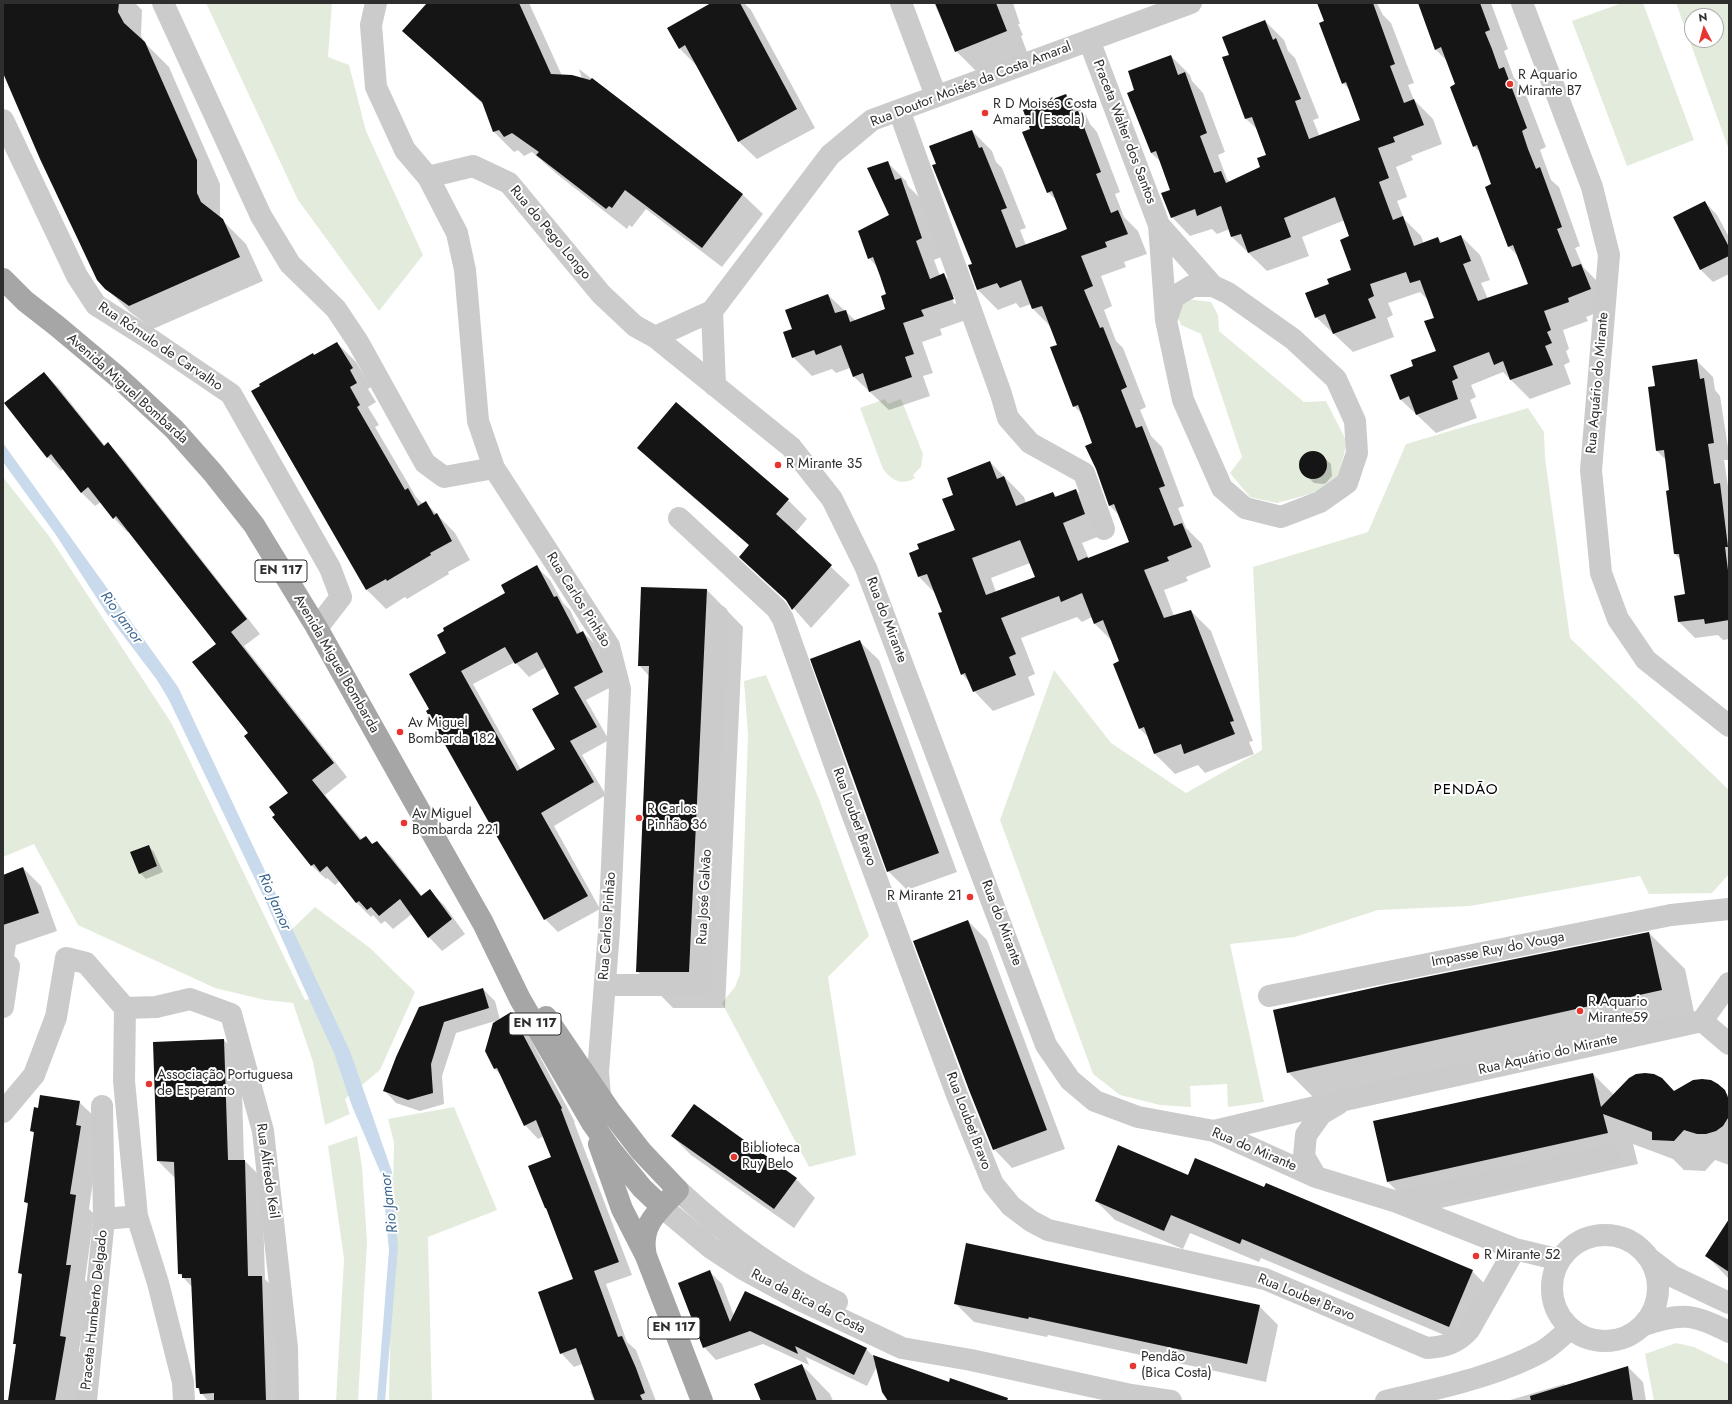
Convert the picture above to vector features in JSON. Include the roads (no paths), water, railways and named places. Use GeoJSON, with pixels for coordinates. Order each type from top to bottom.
{"type":"FeatureCollection","features":[{"type":"Feature","properties":{"kind":"main road","name":"Avenida Miguel Bombarda"},"geometry":{"type":"LineString","coordinates":[[3,279],[25,301],[57,326],[156,412],[194,450],[254,525],[316,628],[483,923],[520,999],[592,1122],[611,1150],[642,1188],[662,1207]]}},
{"type":"Feature","properties":{"kind":"main road","name":"Avenida Miguel Bombarda"},"geometry":{"type":"LineString","coordinates":[[483,923],[600,1097],[641,1151],[678,1190],[650,1221],[646,1228],[644,1238],[646,1256]]}},
{"type":"Feature","properties":{"kind":"main road","name":"Avenida Miguel Bombarda"},"geometry":{"type":"LineString","coordinates":[[592,1122],[622,1209],[646,1256],[702,1401]]}},
{"type":"Feature","properties":{"kind":"street"},"geometry":{"type":"LineString","coordinates":[[163,3],[261,216],[290,264],[336,309],[358,342],[426,463],[444,477],[494,468]]}},
{"type":"Feature","properties":{"kind":"street"},"geometry":{"type":"LineString","coordinates":[[376,3],[371,24],[376,87],[405,150],[428,177]]}},
{"type":"Feature","properties":{"kind":"street"},"geometry":{"type":"LineString","coordinates":[[901,3],[936,96]]}},
{"type":"Feature","properties":{"kind":"street","name":"Rua Doutor Moisés da Costa Amaral"},"geometry":{"type":"LineString","coordinates":[[655,337],[712,311],[830,155],[872,120],[1191,3]]}},
{"type":"Feature","properties":{"kind":"street","name":"Rua Aquário do Mirante"},"geometry":{"type":"LineString","coordinates":[[1522,3],[1592,187],[1609,255],[1591,470],[1602,573],[1618,619],[1646,660],[1729,726]]}},
{"type":"Feature","properties":{"kind":"street","name":"Praceta Walter dos Santos"},"geometry":{"type":"LineString","coordinates":[[1089,40],[1159,225],[1166,320],[1183,400],[1222,488],[1245,508],[1281,517],[1320,502],[1347,483],[1357,453],[1355,421],[1336,379],[1293,339],[1228,293],[1213,286],[1159,225]]}},
{"type":"Feature","properties":{"kind":"street"},"geometry":{"type":"LineString","coordinates":[[899,110],[993,371],[1008,418],[1030,443],[1084,473],[1104,529]]}},
{"type":"Feature","properties":{"kind":"street","name":"Rua Rómulo de Carvalho"},"geometry":{"type":"LineString","coordinates":[[3,120],[77,276],[96,305],[153,341],[231,394],[330,568],[341,597],[316,628]]}},
{"type":"Feature","properties":{"kind":"street","name":"Rua do Pego Longo"},"geometry":{"type":"LineString","coordinates":[[428,177],[473,166],[509,183],[601,294],[635,326],[655,337]]}},
{"type":"Feature","properties":{"kind":"street","name":"Rua Carlos Pinhão"},"geometry":{"type":"LineString","coordinates":[[428,177],[457,233],[466,270],[478,421],[494,468],[609,646],[620,689],[609,931],[598,1072],[600,1097]]}},
{"type":"Feature","properties":{"kind":"street","name":"Praceta Walter dos Santos"},"geometry":{"type":"LineString","coordinates":[[1166,320],[1174,297],[1192,286],[1213,286]]}},
{"type":"Feature","properties":{"kind":"street"},"geometry":{"type":"LineString","coordinates":[[712,311],[715,386]]}},
{"type":"Feature","properties":{"kind":"street","name":"Rua do Mirante"},"geometry":{"type":"LineString","coordinates":[[655,337],[791,447],[832,499],[866,568],[1046,1045],[1070,1080],[1095,1101],[1138,1117],[1214,1131],[1316,1177],[1397,1202],[1514,1248],[1560,1260]]}},
{"type":"Feature","properties":{"kind":"street","name":"Rua Loubet Bravo"},"geometry":{"type":"LineString","coordinates":[[679,518],[777,609],[783,619],[849,805],[957,1094],[993,1184],[1011,1206],[1031,1221],[1048,1230],[1265,1279],[1427,1348],[1445,1346],[1464,1337],[1514,1248]]}},
{"type":"Feature","properties":{"kind":"street","name":"Rua José Galvão"},"geometry":{"type":"LineString","coordinates":[[605,985],[702,984],[718,616]]}},
{"type":"Feature","properties":{"kind":"street","name":"Impasse Ruy do Vouga"},"geometry":{"type":"LineString","coordinates":[[1269,996],[1671,915],[1729,909]]}},
{"type":"Feature","properties":{"kind":"street"},"geometry":{"type":"LineString","coordinates":[[3,1112],[34,1075],[56,1017],[66,958],[86,964],[126,1008],[124,1081],[137,1216],[158,1283],[183,1382],[184,1401]]}},
{"type":"Feature","properties":{"kind":"street"},"geometry":{"type":"LineString","coordinates":[[3,1007],[9,966]]}},
{"type":"Feature","properties":{"kind":"street"},"geometry":{"type":"LineString","coordinates":[[1729,983],[1702,1021],[1729,1044]]}},
{"type":"Feature","properties":{"kind":"street","name":"Rua Alfredo Keil"},"geometry":{"type":"LineString","coordinates":[[126,1008],[156,1007],[190,999],[231,1014],[264,1131],[287,1348],[288,1401]]}},
{"type":"Feature","properties":{"kind":"street","name":"Rua Aquário do Mirante"},"geometry":{"type":"LineString","coordinates":[[1214,1131],[1349,1099],[1702,1021]]}},
{"type":"Feature","properties":{"kind":"street","name":"Rua Aquário do Mirante"},"geometry":{"type":"LineString","coordinates":[[1316,1177],[1304,1156],[1306,1135],[1321,1114],[1349,1099]]}},
{"type":"Feature","properties":{"kind":"street","name":"Praceta Humberto Delgado"},"geometry":{"type":"LineString","coordinates":[[86,1401],[104,1219],[102,1106]]}},
{"type":"Feature","properties":{"kind":"street"},"geometry":{"type":"LineString","coordinates":[[1397,1202],[1610,1155]]}},
{"type":"Feature","properties":{"kind":"street","name":"Rua da Bica da Costa"},"geometry":{"type":"LineString","coordinates":[[678,1190],[737,1242],[779,1271],[849,1308],[971,1360]]}},
{"type":"Feature","properties":{"kind":"street","name":"Rua da Bica da Costa"},"geometry":{"type":"LineString","coordinates":[[662,1207],[711,1248],[737,1265],[800,1300],[902,1348],[971,1360],[1132,1398],[1171,1401]]}},
{"type":"Feature","properties":{"kind":"street","name":"Praceta Humberto Delgado"},"geometry":{"type":"LineString","coordinates":[[104,1219],[137,1216]]}},
{"type":"Feature","properties":{"kind":"street"},"geometry":{"type":"LineString","coordinates":[[1729,1302],[1672,1276],[1650,1259],[1638,1246],[1622,1238],[1605,1235],[1587,1238],[1572,1246],[1560,1260],[1553,1274],[1551,1288],[1554,1304],[1560,1317],[1570,1329],[1584,1337],[1600,1341],[1615,1340],[1630,1335],[1644,1325],[1665,1318],[1685,1315],[1708,1321],[1729,1332]]}},
{"type":"Feature","properties":{"kind":"street"},"geometry":{"type":"LineString","coordinates":[[1644,1325],[1654,1310],[1658,1293],[1657,1276],[1650,1259]]}},
{"type":"Feature","properties":{"kind":"street"},"geometry":{"type":"LineString","coordinates":[[1386,1401],[1453,1384],[1520,1362],[1543,1351],[1570,1329]]}},
{"type":"Feature","properties":{"kind":"water","name":"Rio Jamor"},"geometry":{"type":"Polygon","coordinates":[[[3,443],[178,687],[350,1051],[392,1172],[398,1248],[385,1401],[377,1401],[389,1250],[382,1176],[352,1106],[334,1053],[266,902],[169,700],[157,680],[107,614],[56,535],[3,462],[3,443]]]}},
{"type":"Feature","properties":{"kind":"place","name":"R Aquario Mirante B7"},"geometry":{"type":"Point","coordinates":[1510,84]}},
{"type":"Feature","properties":{"kind":"place","name":"R D Moisés Costa Amaral (Escola)"},"geometry":{"type":"Point","coordinates":[985,113]}},
{"type":"Feature","properties":{"kind":"place","name":"R Mirante 35"},"geometry":{"type":"Point","coordinates":[778,465]}},
{"type":"Feature","properties":{"kind":"place","name":"Av Miguel Bombarda 182"},"geometry":{"type":"Point","coordinates":[400,732]}},
{"type":"Feature","properties":{"kind":"place","name":"R Carlos Pinhão 36"},"geometry":{"type":"Point","coordinates":[639,818]}},
{"type":"Feature","properties":{"kind":"place","name":"Av Miguel Bombarda 221"},"geometry":{"type":"Point","coordinates":[404,823]}},
{"type":"Feature","properties":{"kind":"place","name":"R Mirante 21"},"geometry":{"type":"Point","coordinates":[970,897]}},
{"type":"Feature","properties":{"kind":"place","name":"R Aquario Mirante59"},"geometry":{"type":"Point","coordinates":[1580,1011]}},
{"type":"Feature","properties":{"kind":"place","name":"Associação Portuguesa de Esperanto"},"geometry":{"type":"Point","coordinates":[149,1084]}},
{"type":"Feature","properties":{"kind":"place","name":"Biblioteca Ruy Belo"},"geometry":{"type":"Point","coordinates":[734,1157]}},
{"type":"Feature","properties":{"kind":"place","name":"R Mirante 52"},"geometry":{"type":"Point","coordinates":[1476,1256]}},
{"type":"Feature","properties":{"kind":"place","name":"Pendão (Bica Costa)"},"geometry":{"type":"Point","coordinates":[1133,1366]}},
{"type":"Feature","properties":{"kind":"district","name":"PENDÃO"},"geometry":{"type":"Point","coordinates":[1466,790]}}]}
